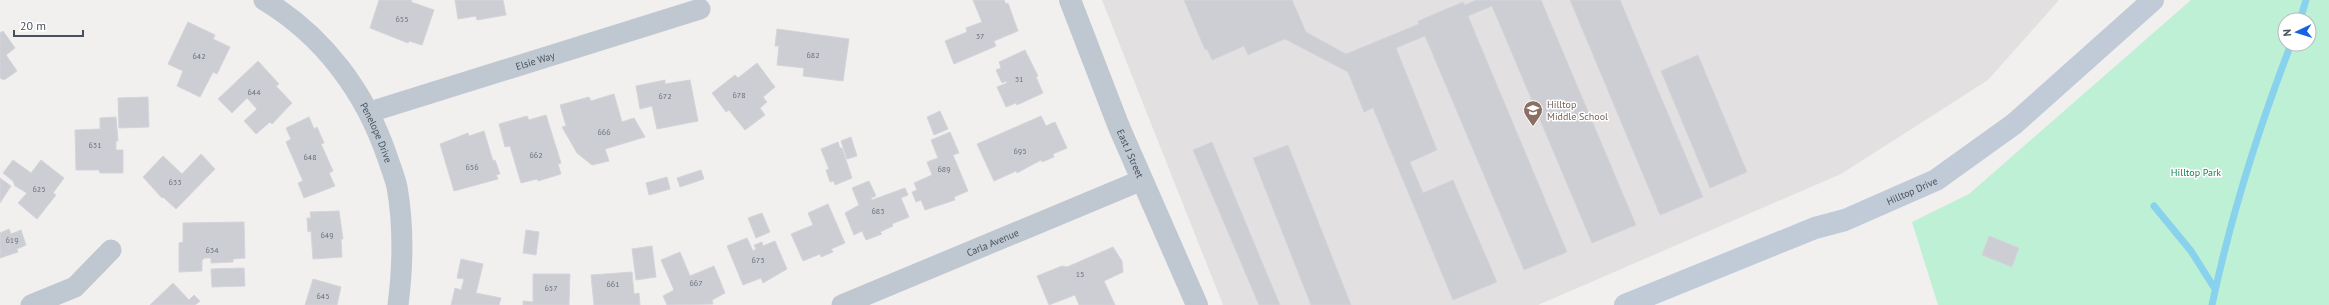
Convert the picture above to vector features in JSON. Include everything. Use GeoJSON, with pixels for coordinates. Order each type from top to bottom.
{"type":"FeatureCollection","features":[{"type":"Feature","properties":{"kind":"main road","name":"Hilltop Drive"},"geometry":{"type":"LineString","coordinates":[[1625,305],[1815,228],[1845,220],[1936,180],[2014,124],[2153,0]]}},
{"type":"Feature","properties":{"kind":"street","name":"Penelope Drive"},"geometry":{"type":"LineString","coordinates":[[264,0],[309,33],[328,52],[370,112],[397,187],[402,244],[398,305]]}},
{"type":"Feature","properties":{"kind":"street","name":"East J Street"},"geometry":{"type":"LineString","coordinates":[[1070,0],[1142,180],[1197,305]]}},
{"type":"Feature","properties":{"kind":"street","name":"Elsie Way"},"geometry":{"type":"LineString","coordinates":[[370,112],[700,9]]}},
{"type":"Feature","properties":{"kind":"street","name":"Carla Avenue"},"geometry":{"type":"LineString","coordinates":[[842,305],[1142,180]]}},
{"type":"Feature","properties":{"kind":"street"},"geometry":{"type":"LineString","coordinates":[[30,305],[75,287],[111,250]]}},
{"type":"Feature","properties":{"kind":"shaded area","name":"Hilltop Middle School"},"geometry":{"type":"Polygon","coordinates":[[[1102,0],[2059,0],[1988,80],[1841,174],[1538,305],[1223,305],[1102,0]]]}},
{"type":"Feature","properties":{"kind":"green space","name":"Hilltop Park"},"geometry":{"type":"Polygon","coordinates":[[[2191,0],[2329,0],[2329,305],[1938,305],[1912,222],[1969,194],[2191,0]]]}},
{"type":"Feature","properties":{"kind":"building"},"geometry":{"type":"Polygon","coordinates":[[[379,0],[412,0],[411,2],[434,10],[422,45],[409,41],[408,43],[370,28],[379,0]]]}},
{"type":"Feature","properties":{"kind":"building"},"geometry":{"type":"Polygon","coordinates":[[[455,0],[503,0],[506,15],[477,20],[476,16],[458,19],[455,0]]]}},
{"type":"Feature","properties":{"kind":"building"},"geometry":{"type":"Polygon","coordinates":[[[973,0],[1004,0],[1006,4],[1008,3],[1018,31],[994,41],[996,46],[954,64],[945,41],[967,32],[966,28],[982,22],[973,0]]]}},
{"type":"Feature","properties":{"kind":"building"},"geometry":{"type":"Polygon","coordinates":[[[1184,0],[1292,0],[1306,32],[1346,54],[1419,24],[1418,21],[1463,2],[1465,5],[1476,0],[1541,0],[1636,225],[1592,243],[1492,6],[1468,16],[1567,252],[1524,270],[1425,36],[1396,48],[1437,150],[1410,162],[1423,193],[1453,180],[1497,282],[1453,300],[1373,108],[1364,112],[1348,72],[1285,39],[1248,55],[1244,46],[1212,60],[1207,49],[1205,50],[1184,0]]]}},
{"type":"Feature","properties":{"kind":"building"},"geometry":{"type":"Polygon","coordinates":[[[1570,0],[1620,0],[1703,197],[1660,215],[1570,0]]]}},
{"type":"Feature","properties":{"kind":"building"},"geometry":{"type":"Polygon","coordinates":[[[188,22],[215,35],[213,39],[230,47],[217,74],[213,72],[200,97],[177,86],[183,71],[168,64],[188,22]]]}},
{"type":"Feature","properties":{"kind":"building"},"geometry":{"type":"Polygon","coordinates":[[[777,29],[849,39],[843,81],[803,76],[804,68],[777,65],[779,46],[775,46],[777,29]]]}},
{"type":"Feature","properties":{"kind":"building"},"geometry":{"type":"Polygon","coordinates":[[[3,31],[15,48],[6,55],[17,71],[4,80],[0,78],[0,33],[3,31]]]}},
{"type":"Feature","properties":{"kind":"building"},"geometry":{"type":"Polygon","coordinates":[[[1025,50],[1038,76],[1036,77],[1043,93],[1017,105],[1016,103],[1006,107],[997,87],[1007,83],[1006,81],[1002,83],[996,70],[1001,68],[999,62],[1025,50]]]}},
{"type":"Feature","properties":{"kind":"building"},"geometry":{"type":"Polygon","coordinates":[[[1698,55],[1747,172],[1710,188],[1661,71],[1698,55]]]}},
{"type":"Feature","properties":{"kind":"building"},"geometry":{"type":"Polygon","coordinates":[[[258,61],[279,84],[276,86],[292,103],[272,124],[270,122],[256,134],[244,121],[257,109],[247,98],[232,113],[218,99],[258,61]]]}},
{"type":"Feature","properties":{"kind":"building"},"geometry":{"type":"Polygon","coordinates":[[[757,63],[775,87],[763,97],[767,102],[760,108],[765,115],[745,130],[729,110],[726,112],[712,93],[735,75],[738,78],[757,63]]]}},
{"type":"Feature","properties":{"kind":"building"},"geometry":{"type":"Polygon","coordinates":[[[665,80],[665,84],[690,80],[698,121],[657,129],[652,106],[640,109],[636,86],[665,80]]]}},
{"type":"Feature","properties":{"kind":"building"},"geometry":{"type":"Polygon","coordinates":[[[614,94],[622,122],[634,118],[645,137],[605,149],[609,161],[592,165],[577,153],[562,127],[566,126],[560,105],[589,97],[591,101],[614,94]]]}},
{"type":"Feature","properties":{"kind":"building"},"geometry":{"type":"Polygon","coordinates":[[[148,97],[149,127],[119,128],[118,98],[148,97]]]}},
{"type":"Feature","properties":{"kind":"building"},"geometry":{"type":"Polygon","coordinates":[[[940,111],[948,129],[934,135],[927,117],[940,111]]]}},
{"type":"Feature","properties":{"kind":"building"},"geometry":{"type":"Polygon","coordinates":[[[546,115],[561,163],[558,164],[561,174],[538,181],[537,179],[521,183],[510,146],[505,147],[499,124],[527,116],[529,120],[546,115]]]}},
{"type":"Feature","properties":{"kind":"building"},"geometry":{"type":"Polygon","coordinates":[[[1041,116],[1046,126],[1055,122],[1067,148],[1053,154],[1054,157],[1042,162],[1041,160],[1017,173],[1016,171],[994,181],[977,144],[1041,116]]]}},
{"type":"Feature","properties":{"kind":"building"},"geometry":{"type":"Polygon","coordinates":[[[116,117],[118,141],[116,141],[116,150],[123,150],[123,173],[100,173],[99,170],[76,170],[75,130],[100,129],[100,118],[116,117]]]}},
{"type":"Feature","properties":{"kind":"building"},"geometry":{"type":"Polygon","coordinates":[[[309,117],[314,129],[317,127],[324,143],[321,144],[333,171],[329,173],[335,186],[304,198],[298,183],[303,181],[286,142],[291,139],[286,128],[309,117]]]}},
{"type":"Feature","properties":{"kind":"building"},"geometry":{"type":"Polygon","coordinates":[[[484,131],[493,161],[495,160],[500,174],[496,175],[498,179],[454,191],[440,144],[468,133],[469,136],[484,131]]]}},
{"type":"Feature","properties":{"kind":"building"},"geometry":{"type":"Polygon","coordinates":[[[950,132],[959,153],[953,155],[968,191],[954,197],[955,200],[925,210],[921,200],[916,202],[912,192],[917,190],[914,183],[932,175],[927,162],[938,158],[931,140],[950,132]]]}},
{"type":"Feature","properties":{"kind":"building"},"geometry":{"type":"Polygon","coordinates":[[[851,137],[857,156],[847,159],[841,141],[851,137]]]}},
{"type":"Feature","properties":{"kind":"building"},"geometry":{"type":"Polygon","coordinates":[[[838,142],[840,148],[842,148],[852,178],[835,185],[834,181],[830,182],[826,170],[829,169],[821,149],[838,142]]]}},
{"type":"Feature","properties":{"kind":"building"},"geometry":{"type":"Polygon","coordinates":[[[1212,142],[1280,305],[1259,305],[1193,150],[1212,142]]]}},
{"type":"Feature","properties":{"kind":"building"},"geometry":{"type":"Polygon","coordinates":[[[1288,145],[1351,305],[1311,305],[1253,158],[1288,145]]]}},
{"type":"Feature","properties":{"kind":"building"},"geometry":{"type":"Polygon","coordinates":[[[201,154],[215,169],[176,209],[163,197],[162,198],[143,177],[163,156],[182,174],[201,154]]]}},
{"type":"Feature","properties":{"kind":"building"},"geometry":{"type":"Polygon","coordinates":[[[13,160],[31,173],[41,160],[64,178],[53,193],[56,195],[37,219],[18,203],[27,193],[15,186],[13,181],[3,173],[13,160]]]}},
{"type":"Feature","properties":{"kind":"building"},"geometry":{"type":"Polygon","coordinates":[[[701,170],[704,179],[680,187],[677,178],[701,170]]]}},
{"type":"Feature","properties":{"kind":"building"},"geometry":{"type":"Polygon","coordinates":[[[667,177],[670,189],[649,195],[646,183],[667,177]]]}},
{"type":"Feature","properties":{"kind":"building"},"geometry":{"type":"Polygon","coordinates":[[[0,178],[11,186],[0,203],[0,178]]]}},
{"type":"Feature","properties":{"kind":"building"},"geometry":{"type":"Polygon","coordinates":[[[869,181],[876,196],[871,198],[872,200],[905,188],[908,195],[901,198],[909,217],[892,224],[893,226],[880,232],[882,234],[866,240],[862,231],[854,235],[845,213],[859,205],[852,188],[869,181]]]}},
{"type":"Feature","properties":{"kind":"building"},"geometry":{"type":"Polygon","coordinates":[[[828,204],[845,243],[831,249],[833,252],[821,257],[820,254],[803,261],[791,234],[813,225],[808,213],[828,204]]]}},
{"type":"Feature","properties":{"kind":"building"},"geometry":{"type":"Polygon","coordinates":[[[339,211],[343,239],[341,239],[342,257],[313,259],[311,231],[308,232],[307,218],[311,218],[310,212],[339,211]]]}},
{"type":"Feature","properties":{"kind":"building"},"geometry":{"type":"Polygon","coordinates":[[[762,213],[770,232],[756,238],[748,218],[762,213]]]}},
{"type":"Feature","properties":{"kind":"building"},"geometry":{"type":"Polygon","coordinates":[[[244,222],[245,258],[233,259],[233,262],[211,263],[211,258],[205,258],[202,260],[202,271],[179,272],[179,243],[183,242],[183,223],[244,222]]]}},
{"type":"Feature","properties":{"kind":"building"},"geometry":{"type":"Polygon","coordinates":[[[9,229],[11,234],[21,230],[26,245],[17,249],[18,252],[0,258],[0,233],[9,229]]]}},
{"type":"Feature","properties":{"kind":"building"},"geometry":{"type":"Polygon","coordinates":[[[526,230],[539,232],[536,255],[523,253],[526,230]]]}},
{"type":"Feature","properties":{"kind":"building"},"geometry":{"type":"Polygon","coordinates":[[[1989,236],[2019,248],[2012,267],[1982,255],[1989,236]]]}},
{"type":"Feature","properties":{"kind":"building"},"geometry":{"type":"Polygon","coordinates":[[[747,238],[753,251],[756,249],[754,245],[762,242],[763,246],[775,241],[787,269],[763,283],[761,278],[743,285],[727,246],[747,238]]]}},
{"type":"Feature","properties":{"kind":"building"},"geometry":{"type":"Polygon","coordinates":[[[652,246],[656,277],[636,280],[632,249],[652,246]]]}},
{"type":"Feature","properties":{"kind":"building"},"geometry":{"type":"Polygon","coordinates":[[[1113,247],[1122,261],[1123,272],[1104,281],[1115,305],[1079,305],[1075,295],[1049,305],[1037,276],[1062,266],[1067,267],[1113,247]]]}},
{"type":"Feature","properties":{"kind":"building"},"geometry":{"type":"Polygon","coordinates":[[[680,252],[690,276],[714,266],[725,293],[712,300],[713,304],[667,305],[663,296],[674,290],[661,260],[680,252]]]}},
{"type":"Feature","properties":{"kind":"building"},"geometry":{"type":"Polygon","coordinates":[[[461,259],[483,264],[476,293],[501,298],[499,305],[451,305],[455,288],[461,290],[464,279],[457,278],[461,259]]]}},
{"type":"Feature","properties":{"kind":"building"},"geometry":{"type":"Polygon","coordinates":[[[244,268],[245,286],[212,287],[211,269],[244,268]]]}},
{"type":"Feature","properties":{"kind":"building"},"geometry":{"type":"Polygon","coordinates":[[[632,272],[634,294],[639,293],[640,305],[594,305],[591,275],[632,272]]]}},
{"type":"Feature","properties":{"kind":"building"},"geometry":{"type":"Polygon","coordinates":[[[533,274],[570,274],[569,305],[523,305],[523,301],[533,302],[533,274]]]}},
{"type":"Feature","properties":{"kind":"building"},"geometry":{"type":"Polygon","coordinates":[[[313,279],[341,287],[337,305],[305,305],[313,279]]]}},
{"type":"Feature","properties":{"kind":"building"},"geometry":{"type":"Polygon","coordinates":[[[173,283],[189,300],[194,295],[200,301],[195,305],[150,305],[173,283]]]}},
{"type":"Feature","properties":{"kind":"waterway"},"geometry":{"type":"LineString","coordinates":[[2302,12],[2306,0]]}},
{"type":"Feature","properties":{"kind":"waterway"},"geometry":{"type":"LineString","coordinates":[[2212,305],[2219,271],[2246,173],[2267,108],[2288,52]]}},
{"type":"Feature","properties":{"kind":"waterway"},"geometry":{"type":"LineString","coordinates":[[2154,206],[2191,251],[2215,289]]}},
{"type":"Feature","properties":{"kind":"place","name":"Hilltop Middle School"},"geometry":{"type":"Point","coordinates":[1533,127]}}]}
